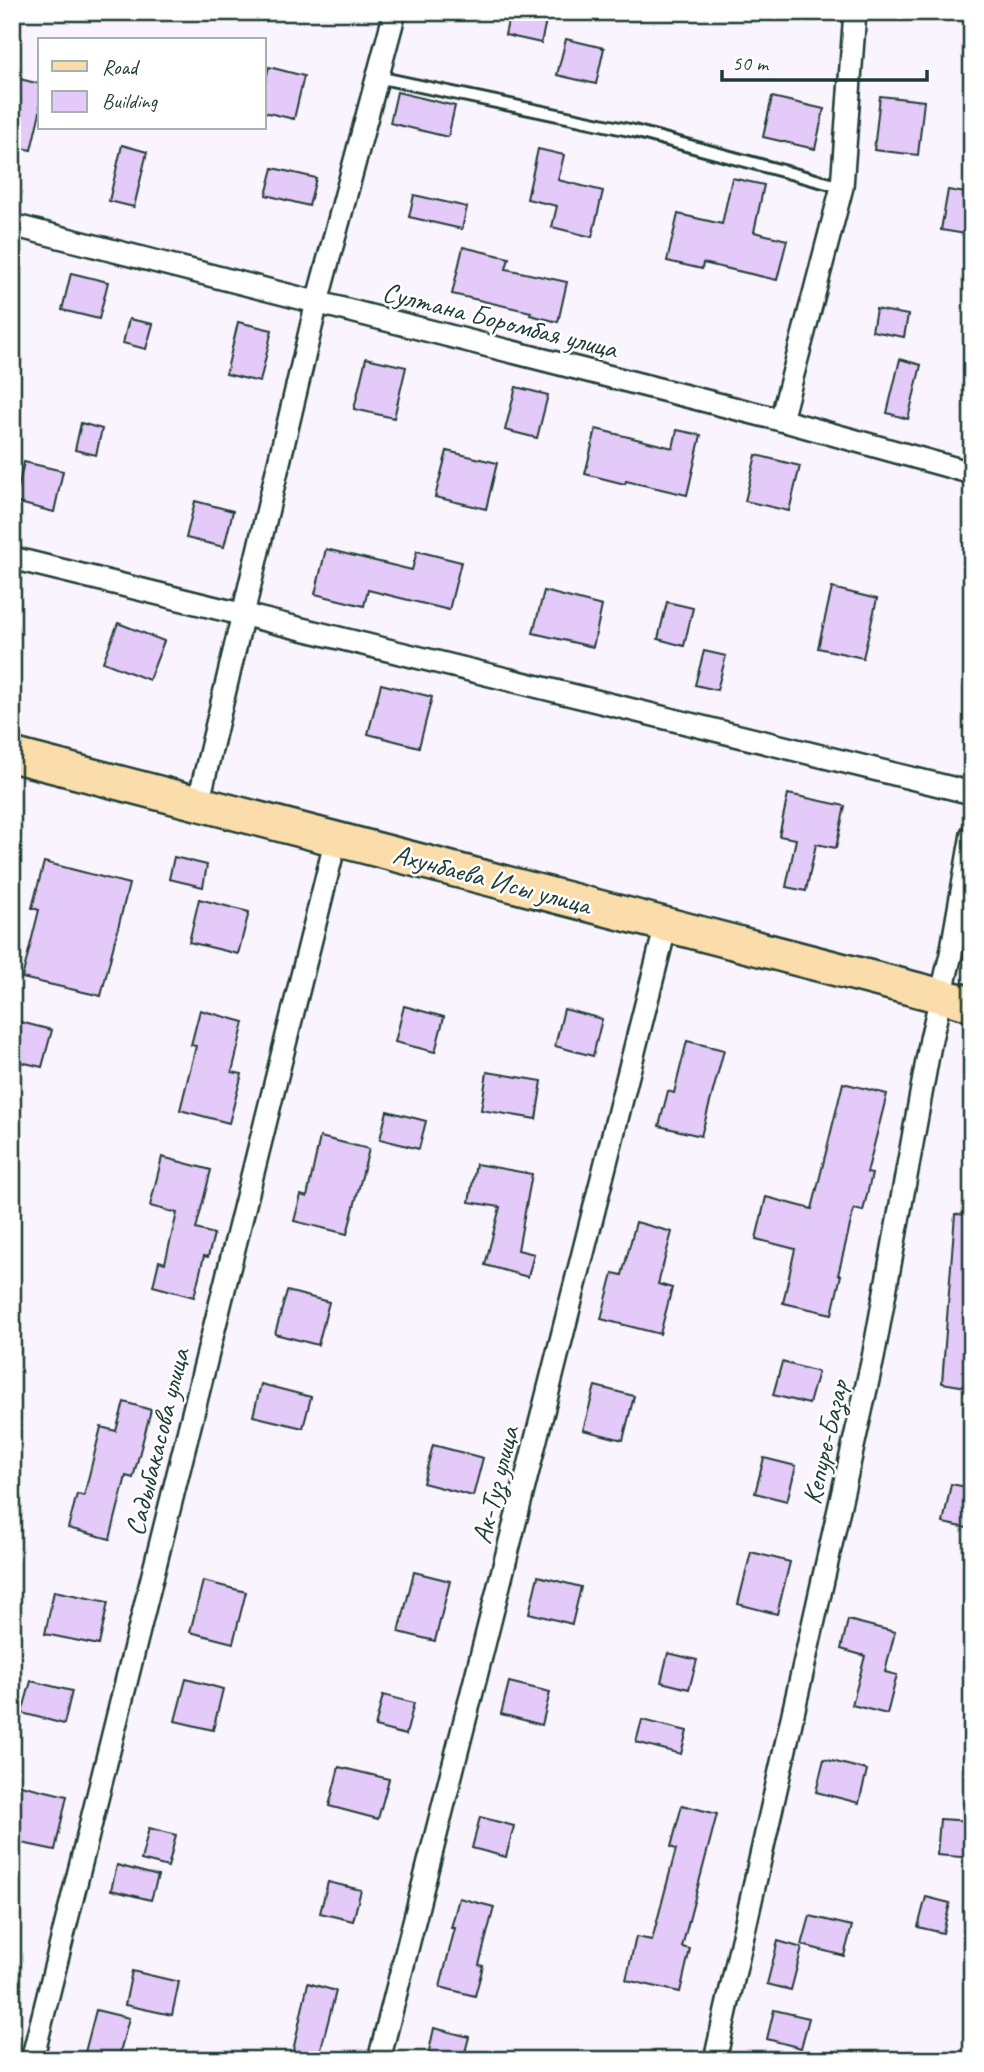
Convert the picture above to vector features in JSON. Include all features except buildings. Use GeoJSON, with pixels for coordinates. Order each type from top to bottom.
{"type":"FeatureCollection","features":[{"type":"Feature","properties":{"kind":"main road","name":"Ахунбаева Исы улица"},"geometry":{"type":"LineString","coordinates":[[12,756],[957,1000]]}},
{"type":"Feature","properties":{"kind":"street"},"geometry":{"type":"LineString","coordinates":[[198,804],[317,302],[395,12]]}},
{"type":"Feature","properties":{"kind":"street"},"geometry":{"type":"LineString","coordinates":[[781,420],[842,187],[855,12]]}},
{"type":"Feature","properties":{"kind":"street","name":"Султана Боромбая улица"},"geometry":{"type":"LineString","coordinates":[[12,225],[781,420],[972,473]]}},
{"type":"Feature","properties":{"kind":"street"},"geometry":{"type":"LineString","coordinates":[[12,558],[972,793]]}},
{"type":"Feature","properties":{"kind":"street","name":"Кепуре-Базар"},"geometry":{"type":"LineString","coordinates":[[715,2060],[873,1358],[931,1039],[957,1000],[972,834]]}},
{"type":"Feature","properties":{"kind":"street","name":"Садыбакасова улица"},"geometry":{"type":"LineString","coordinates":[[32,2060],[336,839]]}},
{"type":"Feature","properties":{"kind":"street","name":"Ак-Туз улица"},"geometry":{"type":"LineString","coordinates":[[379,2060],[666,925]]}},
{"type":"Feature","properties":{"kind":"lane"},"geometry":{"type":"LineString","coordinates":[[377,77],[634,131],[842,187]]}}]}
